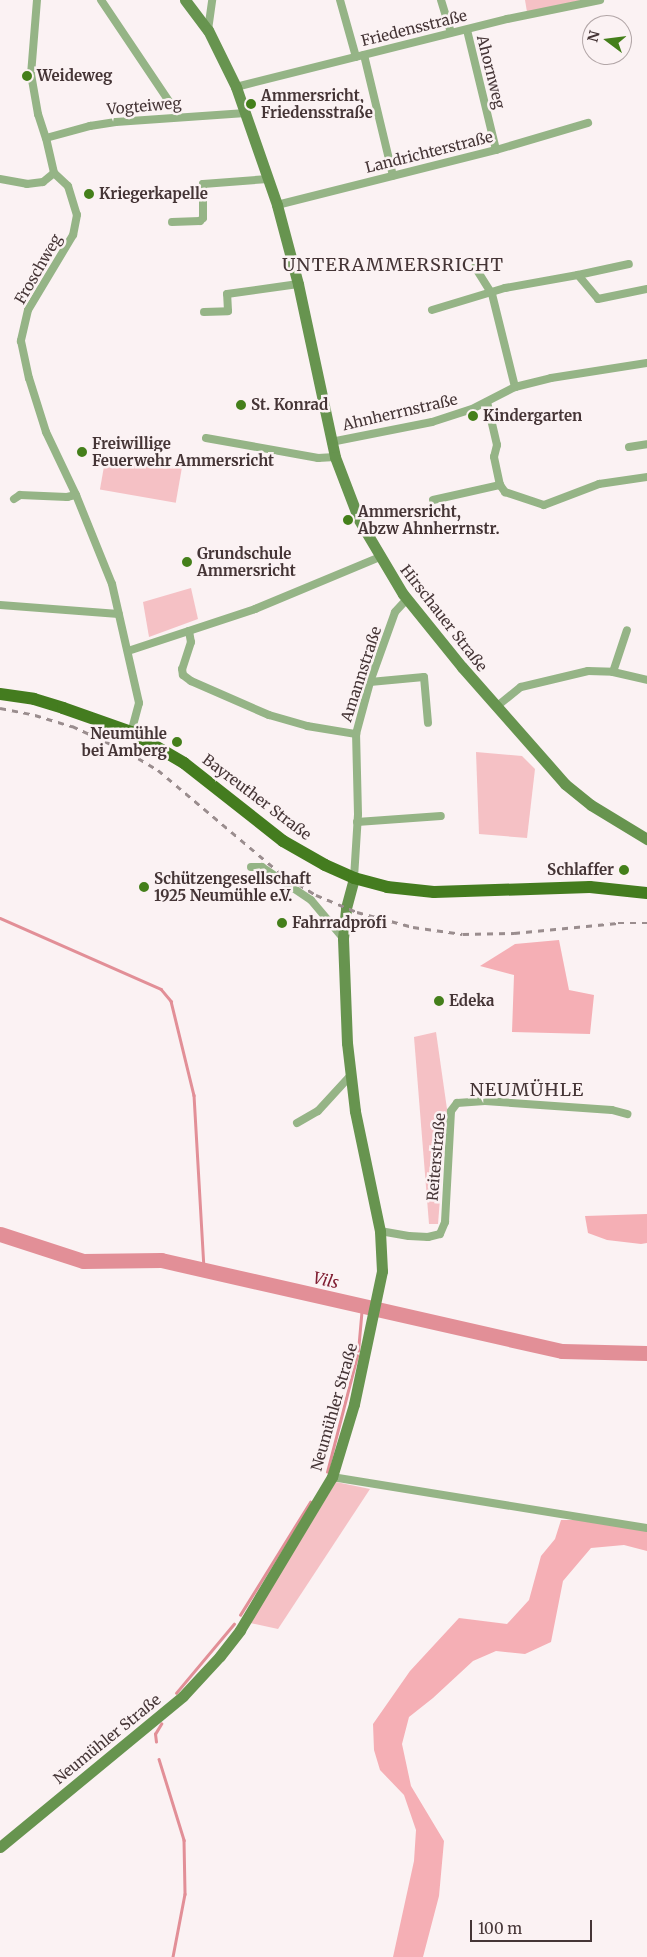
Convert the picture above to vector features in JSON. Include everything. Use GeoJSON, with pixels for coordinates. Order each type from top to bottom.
{"type":"FeatureCollection","features":[{"type":"Feature","properties":{"kind":"main road","name":"Bayreuther Straße"},"geometry":{"type":"LineString","coordinates":[[0,694],[34,699],[131,732],[184,763],[284,841],[324,865],[354,878],[387,887],[434,892],[590,887],[647,893]]}},
{"type":"Feature","properties":{"kind":"street"},"geometry":{"type":"LineString","coordinates":[[0,179],[27,184],[43,182],[54,173],[38,114],[31,74],[36,0]]}},
{"type":"Feature","properties":{"kind":"street"},"geometry":{"type":"LineString","coordinates":[[101,0],[179,116]]}},
{"type":"Feature","properties":{"kind":"street","name":"Hirschauer Straße"},"geometry":{"type":"LineString","coordinates":[[185,0],[208,30],[236,87],[277,205],[298,284],[331,442],[359,520],[407,599],[496,707],[565,784],[591,805],[647,840]]}},
{"type":"Feature","properties":{"kind":"street"},"geometry":{"type":"LineString","coordinates":[[208,30],[212,0]]}},
{"type":"Feature","properties":{"kind":"street"},"geometry":{"type":"LineString","coordinates":[[340,0],[360,56],[393,176]]}},
{"type":"Feature","properties":{"kind":"street"},"geometry":{"type":"LineString","coordinates":[[441,0],[451,33]]}},
{"type":"Feature","properties":{"kind":"street","name":"Friedensstraße"},"geometry":{"type":"LineString","coordinates":[[236,87],[506,19],[600,0]]}},
{"type":"Feature","properties":{"kind":"street","name":"Ahornweg"},"geometry":{"type":"LineString","coordinates":[[467,30],[496,150]]}},
{"type":"Feature","properties":{"kind":"street","name":"Vogteiweg"},"geometry":{"type":"LineString","coordinates":[[46,138],[90,126],[179,116],[246,113]]}},
{"type":"Feature","properties":{"kind":"street","name":"Landrichterstraße"},"geometry":{"type":"LineString","coordinates":[[277,205],[496,150],[588,123]]}},
{"type":"Feature","properties":{"kind":"street","name":"Froschweg"},"geometry":{"type":"LineString","coordinates":[[54,173],[68,186],[77,215],[73,235],[28,310],[21,340],[46,432],[76,495],[112,584],[139,703],[131,732]]}},
{"type":"Feature","properties":{"kind":"street"},"geometry":{"type":"LineString","coordinates":[[172,222],[200,221],[203,218],[203,184],[268,179]]}},
{"type":"Feature","properties":{"kind":"street"},"geometry":{"type":"LineString","coordinates":[[432,310],[492,294],[504,288],[629,264]]}},
{"type":"Feature","properties":{"kind":"street"},"geometry":{"type":"LineString","coordinates":[[475,267],[492,294],[515,387]]}},
{"type":"Feature","properties":{"kind":"street"},"geometry":{"type":"LineString","coordinates":[[578,275],[598,299],[647,289]]}},
{"type":"Feature","properties":{"kind":"street"},"geometry":{"type":"LineString","coordinates":[[204,312],[228,311],[228,294],[298,284]]}},
{"type":"Feature","properties":{"kind":"street","name":"Ahnherrnstraße"},"geometry":{"type":"LineString","coordinates":[[331,442],[432,422],[470,410],[515,387],[551,378],[647,363]]}},
{"type":"Feature","properties":{"kind":"street"},"geometry":{"type":"LineString","coordinates":[[487,402],[497,445],[494,457],[500,485],[504,492],[544,505],[599,484],[647,478]]}},
{"type":"Feature","properties":{"kind":"street"},"geometry":{"type":"LineString","coordinates":[[206,438],[318,458],[335,457]]}},
{"type":"Feature","properties":{"kind":"street"},"geometry":{"type":"LineString","coordinates":[[629,447],[647,444]]}},
{"type":"Feature","properties":{"kind":"street"},"geometry":{"type":"LineString","coordinates":[[433,500],[500,485]]}},
{"type":"Feature","properties":{"kind":"street"},"geometry":{"type":"LineString","coordinates":[[14,498],[20,495],[67,497],[76,495]]}},
{"type":"Feature","properties":{"kind":"street"},"geometry":{"type":"LineString","coordinates":[[128,651],[255,609],[380,557]]}},
{"type":"Feature","properties":{"kind":"street","name":"Amannstraße"},"geometry":{"type":"LineString","coordinates":[[354,878],[357,822],[356,734],[370,682],[395,612],[407,599]]}},
{"type":"Feature","properties":{"kind":"street"},"geometry":{"type":"LineString","coordinates":[[0,605],[119,614]]}},
{"type":"Feature","properties":{"kind":"street"},"geometry":{"type":"LineString","coordinates":[[612,672],[628,630]]}},
{"type":"Feature","properties":{"kind":"street"},"geometry":{"type":"LineString","coordinates":[[189,631],[191,642],[182,668],[183,675],[191,681],[269,716],[307,726],[356,734]]}},
{"type":"Feature","properties":{"kind":"street"},"geometry":{"type":"LineString","coordinates":[[496,707],[521,687],[588,671],[612,672],[647,680]]}},
{"type":"Feature","properties":{"kind":"street"},"geometry":{"type":"LineString","coordinates":[[370,682],[424,677],[428,723]]}},
{"type":"Feature","properties":{"kind":"street"},"geometry":{"type":"LineString","coordinates":[[357,822],[441,816]]}},
{"type":"Feature","properties":{"kind":"street"},"geometry":{"type":"LineString","coordinates":[[252,867],[262,867],[311,900],[343,938]]}},
{"type":"Feature","properties":{"kind":"street","name":"Neumühler Straße"},"geometry":{"type":"LineString","coordinates":[[0,1847],[183,1696],[220,1656],[240,1630],[332,1477],[354,1404],[381,1285],[380,1231],[355,1111],[343,983],[343,938],[346,908],[354,878]]}},
{"type":"Feature","properties":{"kind":"street"},"geometry":{"type":"LineString","coordinates":[[297,1123],[318,1111],[351,1075]]}},
{"type":"Feature","properties":{"kind":"street","name":"Reiterstraße"},"geometry":{"type":"LineString","coordinates":[[380,1231],[428,1237],[440,1234],[445,1222],[451,1111],[457,1103],[513,1102],[612,1110],[627,1114]]}},
{"type":"Feature","properties":{"kind":"street"},"geometry":{"type":"LineString","coordinates":[[332,1477],[647,1528]]}},
{"type":"Feature","properties":{"kind":"shaded area"},"geometry":{"type":"Polygon","coordinates":[[[525,0],[583,0],[527,12],[525,0]]]}},
{"type":"Feature","properties":{"kind":"shaded area"},"geometry":{"type":"Polygon","coordinates":[[[106,455],[182,468],[176,503],[100,489],[106,455]]]}},
{"type":"Feature","properties":{"kind":"shaded area"},"geometry":{"type":"Polygon","coordinates":[[[191,588],[198,619],[149,637],[143,602],[191,588]]]}},
{"type":"Feature","properties":{"kind":"shaded area"},"geometry":{"type":"Polygon","coordinates":[[[476,752],[522,756],[535,769],[527,838],[479,834],[476,752]]]}},
{"type":"Feature","properties":{"kind":"shaded area"},"geometry":{"type":"Polygon","coordinates":[[[559,940],[569,990],[594,995],[590,1034],[512,1032],[514,975],[480,966],[515,944],[559,940]]]}},
{"type":"Feature","properties":{"kind":"shaded area"},"geometry":{"type":"Polygon","coordinates":[[[436,1032],[447,1109],[438,1224],[429,1224],[414,1037],[436,1032]]]}},
{"type":"Feature","properties":{"kind":"shaded area"},"geometry":{"type":"Polygon","coordinates":[[[647,1214],[647,1243],[641,1244],[607,1240],[588,1233],[585,1216],[647,1214]]]}},
{"type":"Feature","properties":{"kind":"shaded area"},"geometry":{"type":"Polygon","coordinates":[[[336,1482],[370,1489],[278,1629],[250,1623],[336,1482]]]}},
{"type":"Feature","properties":{"kind":"shaded area"},"geometry":{"type":"Polygon","coordinates":[[[561,1520],[585,1520],[647,1531],[647,1551],[624,1545],[591,1548],[563,1581],[551,1642],[525,1654],[496,1651],[473,1661],[433,1698],[409,1717],[402,1744],[411,1786],[444,1841],[439,1896],[423,1957],[393,1957],[414,1861],[416,1830],[404,1795],[380,1770],[374,1750],[373,1724],[410,1671],[459,1618],[507,1624],[529,1600],[541,1556],[555,1539],[561,1520]]]}},
{"type":"Feature","properties":{"kind":"waterway"},"geometry":{"type":"LineString","coordinates":[[0,918],[161,989],[171,1001],[194,1095],[204,1270]]}},
{"type":"Feature","properties":{"kind":"waterway","name":"Vils"},"geometry":{"type":"LineString","coordinates":[[0,1234],[83,1261],[161,1260],[562,1351],[647,1353]]}},
{"type":"Feature","properties":{"kind":"waterway"},"geometry":{"type":"LineString","coordinates":[[358,1351],[362,1306]]}},
{"type":"Feature","properties":{"kind":"waterway"},"geometry":{"type":"LineString","coordinates":[[327,1472],[357,1356]]}},
{"type":"Feature","properties":{"kind":"waterway"},"geometry":{"type":"LineString","coordinates":[[240,1615],[310,1502]]}},
{"type":"Feature","properties":{"kind":"waterway"},"geometry":{"type":"LineString","coordinates":[[176,1693],[234,1624]]}},
{"type":"Feature","properties":{"kind":"waterway"},"geometry":{"type":"LineString","coordinates":[[156,1742],[155,1734],[161,1724]]}},
{"type":"Feature","properties":{"kind":"waterway"},"geometry":{"type":"LineString","coordinates":[[159,1759],[184,1840],[185,1894],[173,1957]]}},
{"type":"Feature","properties":{"kind":"railway"},"geometry":{"type":"LineString","coordinates":[[0,708],[35,715],[72,726],[128,752],[158,770],[278,871],[316,895],[357,912],[413,927],[463,934],[514,933],[618,923],[647,923]]}},
{"type":"Feature","properties":{"kind":"place","name":"Weideweg"},"geometry":{"type":"Point","coordinates":[27,76]}},
{"type":"Feature","properties":{"kind":"place","name":"Ammersricht, Friedensstraße"},"geometry":{"type":"Point","coordinates":[251,104]}},
{"type":"Feature","properties":{"kind":"place","name":"Kriegerkapelle"},"geometry":{"type":"Point","coordinates":[89,194]}},
{"type":"Feature","properties":{"kind":"place","name":"St. Konrad"},"geometry":{"type":"Point","coordinates":[241,405]}},
{"type":"Feature","properties":{"kind":"place","name":"Kindergarten"},"geometry":{"type":"Point","coordinates":[473,416]}},
{"type":"Feature","properties":{"kind":"place","name":"Freiwillige Feuerwehr Ammersricht"},"geometry":{"type":"Point","coordinates":[82,452]}},
{"type":"Feature","properties":{"kind":"place","name":"Ammersricht, Abzw Ahnherrnstr."},"geometry":{"type":"Point","coordinates":[348,520]}},
{"type":"Feature","properties":{"kind":"place","name":"Grundschule Ammersricht"},"geometry":{"type":"Point","coordinates":[187,562]}},
{"type":"Feature","properties":{"kind":"place","name":"Neumühle bei Amberg"},"geometry":{"type":"Point","coordinates":[177,742]}},
{"type":"Feature","properties":{"kind":"place","name":"Schlaffer"},"geometry":{"type":"Point","coordinates":[624,870]}},
{"type":"Feature","properties":{"kind":"place","name":"Schützengesellschaft 1925 Neumühle e.V."},"geometry":{"type":"Point","coordinates":[144,887]}},
{"type":"Feature","properties":{"kind":"place","name":"Fahrradprofi"},"geometry":{"type":"Point","coordinates":[282,923]}},
{"type":"Feature","properties":{"kind":"place","name":"Edeka"},"geometry":{"type":"Point","coordinates":[439,1001]}},
{"type":"Feature","properties":{"kind":"district","name":"UNTERAMMERSRICHT"},"geometry":{"type":"Point","coordinates":[393,265]}},
{"type":"Feature","properties":{"kind":"district","name":"NEUMÜHLE"},"geometry":{"type":"Point","coordinates":[527,1090]}}]}
